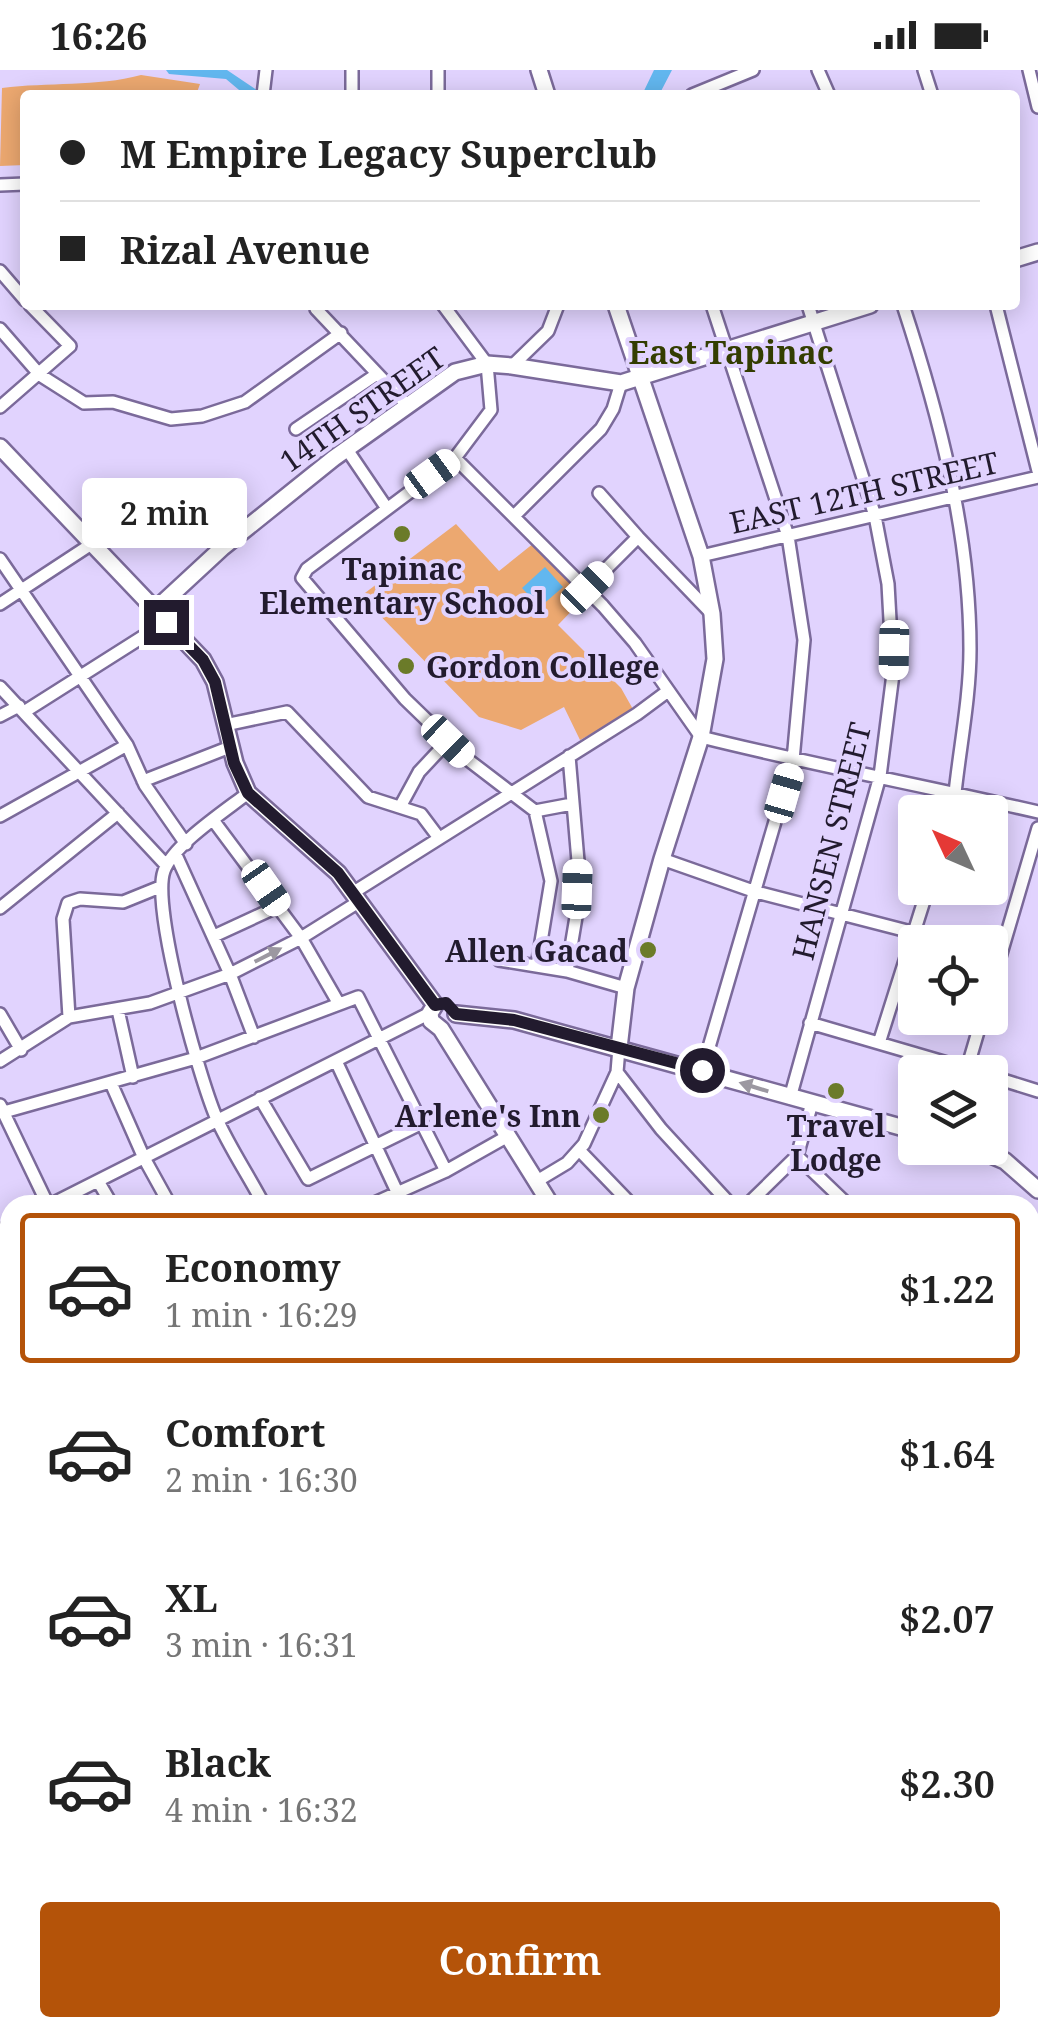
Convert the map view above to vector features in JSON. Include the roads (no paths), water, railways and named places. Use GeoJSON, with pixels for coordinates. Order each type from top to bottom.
{"type":"FeatureCollection","features":[{"type":"Feature","properties":{"kind":"main road"},"geometry":{"type":"LineString","coordinates":[[618,310],[700,556],[712,614],[715,659],[701,736],[626,988],[618,1048]]}},
{"type":"Feature","properties":{"kind":"main road","name":"14TH STREET"},"geometry":{"type":"LineString","coordinates":[[161,616],[222,548],[346,448],[455,372],[487,364],[621,384],[854,310]]}},
{"type":"Feature","properties":{"kind":"main road"},"geometry":{"type":"LineString","coordinates":[[0,446],[203,660],[215,682],[230,747],[248,793],[338,873],[357,897],[432,1009],[431,1022],[442,1028],[545,1195]]}},
{"type":"Feature","properties":{"kind":"main road"},"geometry":{"type":"LineString","coordinates":[[432,1009],[450,1004],[456,1014]]}},
{"type":"Feature","properties":{"kind":"main road"},"geometry":{"type":"LineString","coordinates":[[456,1014],[514,1020],[898,1126]]}},
{"type":"Feature","properties":{"kind":"main road"},"geometry":{"type":"LineString","coordinates":[[442,1028],[452,1024],[456,1014]]}},
{"type":"Feature","properties":{"kind":"main road"},"geometry":{"type":"LineString","coordinates":[[1008,1164],[1038,1190]]}},
{"type":"Feature","properties":{"kind":"street"},"geometry":{"type":"LineString","coordinates":[[723,82],[753,70]]}},
{"type":"Feature","properties":{"kind":"street"},"geometry":{"type":"LineString","coordinates":[[1028,70],[1038,107]]}},
{"type":"Feature","properties":{"kind":"street"},"geometry":{"type":"LineString","coordinates":[[0,270],[20,294]]}},
{"type":"Feature","properties":{"kind":"street"},"geometry":{"type":"LineString","coordinates":[[0,407],[70,346],[34,310]]}},
{"type":"Feature","properties":{"kind":"street"},"geometry":{"type":"LineString","coordinates":[[308,323],[316,310]]}},
{"type":"Feature","properties":{"kind":"street"},"geometry":{"type":"LineString","coordinates":[[321,310],[406,404]]}},
{"type":"Feature","properties":{"kind":"street"},"geometry":{"type":"LineString","coordinates":[[447,310],[487,364],[491,410],[455,458],[386,507],[302,576],[405,699],[448,741],[535,811],[551,881],[537,966]]}},
{"type":"Feature","properties":{"kind":"street"},"geometry":{"type":"LineString","coordinates":[[512,366],[548,331],[556,310]]}},
{"type":"Feature","properties":{"kind":"street"},"geometry":{"type":"LineString","coordinates":[[702,1070],[793,760],[804,640],[788,536],[714,310]]}},
{"type":"Feature","properties":{"kind":"street","name":"HANSEN STREET"},"geometry":{"type":"LineString","coordinates":[[790,1098],[880,776],[894,650],[888,584],[875,516],[810,310]]}},
{"type":"Feature","properties":{"kind":"street"},"geometry":{"type":"LineString","coordinates":[[905,310],[930,392],[955,496],[970,652],[955,793]]}},
{"type":"Feature","properties":{"kind":"street"},"geometry":{"type":"LineString","coordinates":[[997,310],[1038,474]]}},
{"type":"Feature","properties":{"kind":"street"},"geometry":{"type":"LineString","coordinates":[[0,329],[40,375],[87,404],[112,402],[153,416],[190,418],[245,402],[341,333]]}},
{"type":"Feature","properties":{"kind":"street"},"geometry":{"type":"LineString","coordinates":[[296,429],[377,374]]}},
{"type":"Feature","properties":{"kind":"street"},"geometry":{"type":"LineString","coordinates":[[514,516],[601,430],[621,384]]}},
{"type":"Feature","properties":{"kind":"street"},"geometry":{"type":"LineString","coordinates":[[346,448],[386,507]]}},
{"type":"Feature","properties":{"kind":"street"},"geometry":{"type":"LineString","coordinates":[[455,458],[587,588],[635,643],[701,736],[793,760],[1038,812]]}},
{"type":"Feature","properties":{"kind":"street","name":"EAST 12TH STREET"},"geometry":{"type":"LineString","coordinates":[[700,556],[1038,474]]}},
{"type":"Feature","properties":{"kind":"street"},"geometry":{"type":"LineString","coordinates":[[599,493],[712,614]]}},
{"type":"Feature","properties":{"kind":"street"},"geometry":{"type":"LineString","coordinates":[[587,588],[638,537]]}},
{"type":"Feature","properties":{"kind":"street"},"geometry":{"type":"LineString","coordinates":[[0,604],[93,542]]}},
{"type":"Feature","properties":{"kind":"street"},"geometry":{"type":"LineString","coordinates":[[0,559],[127,745],[143,780],[186,844]]}},
{"type":"Feature","properties":{"kind":"street"},"geometry":{"type":"LineString","coordinates":[[0,716],[80,677],[161,616]]}},
{"type":"Feature","properties":{"kind":"street"},"geometry":{"type":"LineString","coordinates":[[0,687],[166,865]]}},
{"type":"Feature","properties":{"kind":"street"},"geometry":{"type":"LineString","coordinates":[[0,1061],[69,1018],[179,994],[230,974],[301,938],[439,838],[638,714],[668,691]]}},
{"type":"Feature","properties":{"kind":"street"},"geometry":{"type":"LineString","coordinates":[[225,725],[286,712],[368,797],[421,814],[439,838]]}},
{"type":"Feature","properties":{"kind":"street"},"geometry":{"type":"LineString","coordinates":[[400,807],[419,772],[448,741]]}},
{"type":"Feature","properties":{"kind":"street"},"geometry":{"type":"LineString","coordinates":[[0,816],[127,745]]}},
{"type":"Feature","properties":{"kind":"street"},"geometry":{"type":"LineString","coordinates":[[143,780],[230,747]]}},
{"type":"Feature","properties":{"kind":"street"},"geometry":{"type":"LineString","coordinates":[[567,971],[578,861],[569,756]]}},
{"type":"Feature","properties":{"kind":"street"},"geometry":{"type":"LineString","coordinates":[[248,793],[166,865],[160,887],[179,994],[196,1058],[217,1118],[259,1195]]}},
{"type":"Feature","properties":{"kind":"street"},"geometry":{"type":"LineString","coordinates":[[535,811],[572,804]]}},
{"type":"Feature","properties":{"kind":"street"},"geometry":{"type":"LineString","coordinates":[[0,908],[118,813]]}},
{"type":"Feature","properties":{"kind":"street"},"geometry":{"type":"LineString","coordinates":[[214,820],[301,938],[338,1004]]}},
{"type":"Feature","properties":{"kind":"street"},"geometry":{"type":"LineString","coordinates":[[1008,930],[1038,828]]}},
{"type":"Feature","properties":{"kind":"street"},"geometry":{"type":"LineString","coordinates":[[176,855],[214,936],[254,1038]]}},
{"type":"Feature","properties":{"kind":"street"},"geometry":{"type":"LineString","coordinates":[[662,859],[756,892],[898,928]]}},
{"type":"Feature","properties":{"kind":"street"},"geometry":{"type":"LineString","coordinates":[[69,1018],[63,919],[68,904],[80,899],[123,902],[160,887]]}},
{"type":"Feature","properties":{"kind":"street"},"geometry":{"type":"LineString","coordinates":[[214,936],[279,906]]}},
{"type":"Feature","properties":{"kind":"street"},"geometry":{"type":"LineString","coordinates":[[498,960],[567,971],[626,988]]}},
{"type":"Feature","properties":{"kind":"street"},"geometry":{"type":"LineString","coordinates":[[879,1043],[898,985]]}},
{"type":"Feature","properties":{"kind":"street"},"geometry":{"type":"LineString","coordinates":[[44,1195],[2,1108],[196,1058],[359,997],[446,1171]]}},
{"type":"Feature","properties":{"kind":"street"},"geometry":{"type":"LineString","coordinates":[[69,1195],[380,1040],[432,1009]]}},
{"type":"Feature","properties":{"kind":"street"},"geometry":{"type":"LineString","coordinates":[[118,1010],[133,1077]]}},
{"type":"Feature","properties":{"kind":"street"},"geometry":{"type":"LineString","coordinates":[[0,1014],[21,1050]]}},
{"type":"Feature","properties":{"kind":"street"},"geometry":{"type":"LineString","coordinates":[[810,1022],[919,1055]]}},
{"type":"Feature","properties":{"kind":"street"},"geometry":{"type":"LineString","coordinates":[[537,1182],[580,1151],[616,1072],[618,1048]]}},
{"type":"Feature","properties":{"kind":"street"},"geometry":{"type":"LineString","coordinates":[[336,1061],[398,1194],[508,1136]]}},
{"type":"Feature","properties":{"kind":"street"},"geometry":{"type":"LineString","coordinates":[[616,1072],[661,1129],[722,1195]]}},
{"type":"Feature","properties":{"kind":"street"},"geometry":{"type":"LineString","coordinates":[[1008,1082],[1038,1091]]}},
{"type":"Feature","properties":{"kind":"street"},"geometry":{"type":"LineString","coordinates":[[111,1083],[164,1195]]}},
{"type":"Feature","properties":{"kind":"street"},"geometry":{"type":"LineString","coordinates":[[260,1098],[306,1178],[422,1123]]}},
{"type":"Feature","properties":{"kind":"street"},"geometry":{"type":"LineString","coordinates":[[757,1195],[797,1156],[812,1103]]}},
{"type":"Feature","properties":{"kind":"street"},"geometry":{"type":"LineString","coordinates":[[580,1151],[622,1195]]}},
{"type":"Feature","properties":{"kind":"street"},"geometry":{"type":"LineString","coordinates":[[797,1156],[838,1195]]}},
{"type":"Feature","properties":{"kind":"street"},"geometry":{"type":"LineString","coordinates":[[98,1181],[106,1195]]}},
{"type":"Feature","properties":{"kind":"water"},"geometry":{"type":"Polygon","coordinates":[[[166,70],[227,70],[257,90],[239,90],[226,79],[169,74],[166,70]]]}},
{"type":"Feature","properties":{"kind":"water"},"geometry":{"type":"Polygon","coordinates":[[[654,70],[672,70],[662,90],[644,90],[654,70]]]}},
{"type":"Feature","properties":{"kind":"water"},"geometry":{"type":"Polygon","coordinates":[[[545,567],[563,587],[540,607],[522,588],[545,567]]]}},
{"type":"Feature","properties":{"kind":"place","name":"Tapinac Elementary School"},"geometry":{"type":"Point","coordinates":[402,534]}},
{"type":"Feature","properties":{"kind":"place","name":"Gordon College"},"geometry":{"type":"Point","coordinates":[406,666]}},
{"type":"Feature","properties":{"kind":"place","name":"Allen Gacad"},"geometry":{"type":"Point","coordinates":[648,950]}},
{"type":"Feature","properties":{"kind":"place","name":"Travel Lodge"},"geometry":{"type":"Point","coordinates":[836,1091]}},
{"type":"Feature","properties":{"kind":"place","name":"Arlene's Inn"},"geometry":{"type":"Point","coordinates":[601,1115]}},
{"type":"Feature","properties":{"kind":"district","name":"East Tapinac"},"geometry":{"type":"Point","coordinates":[731,351]}}]}
